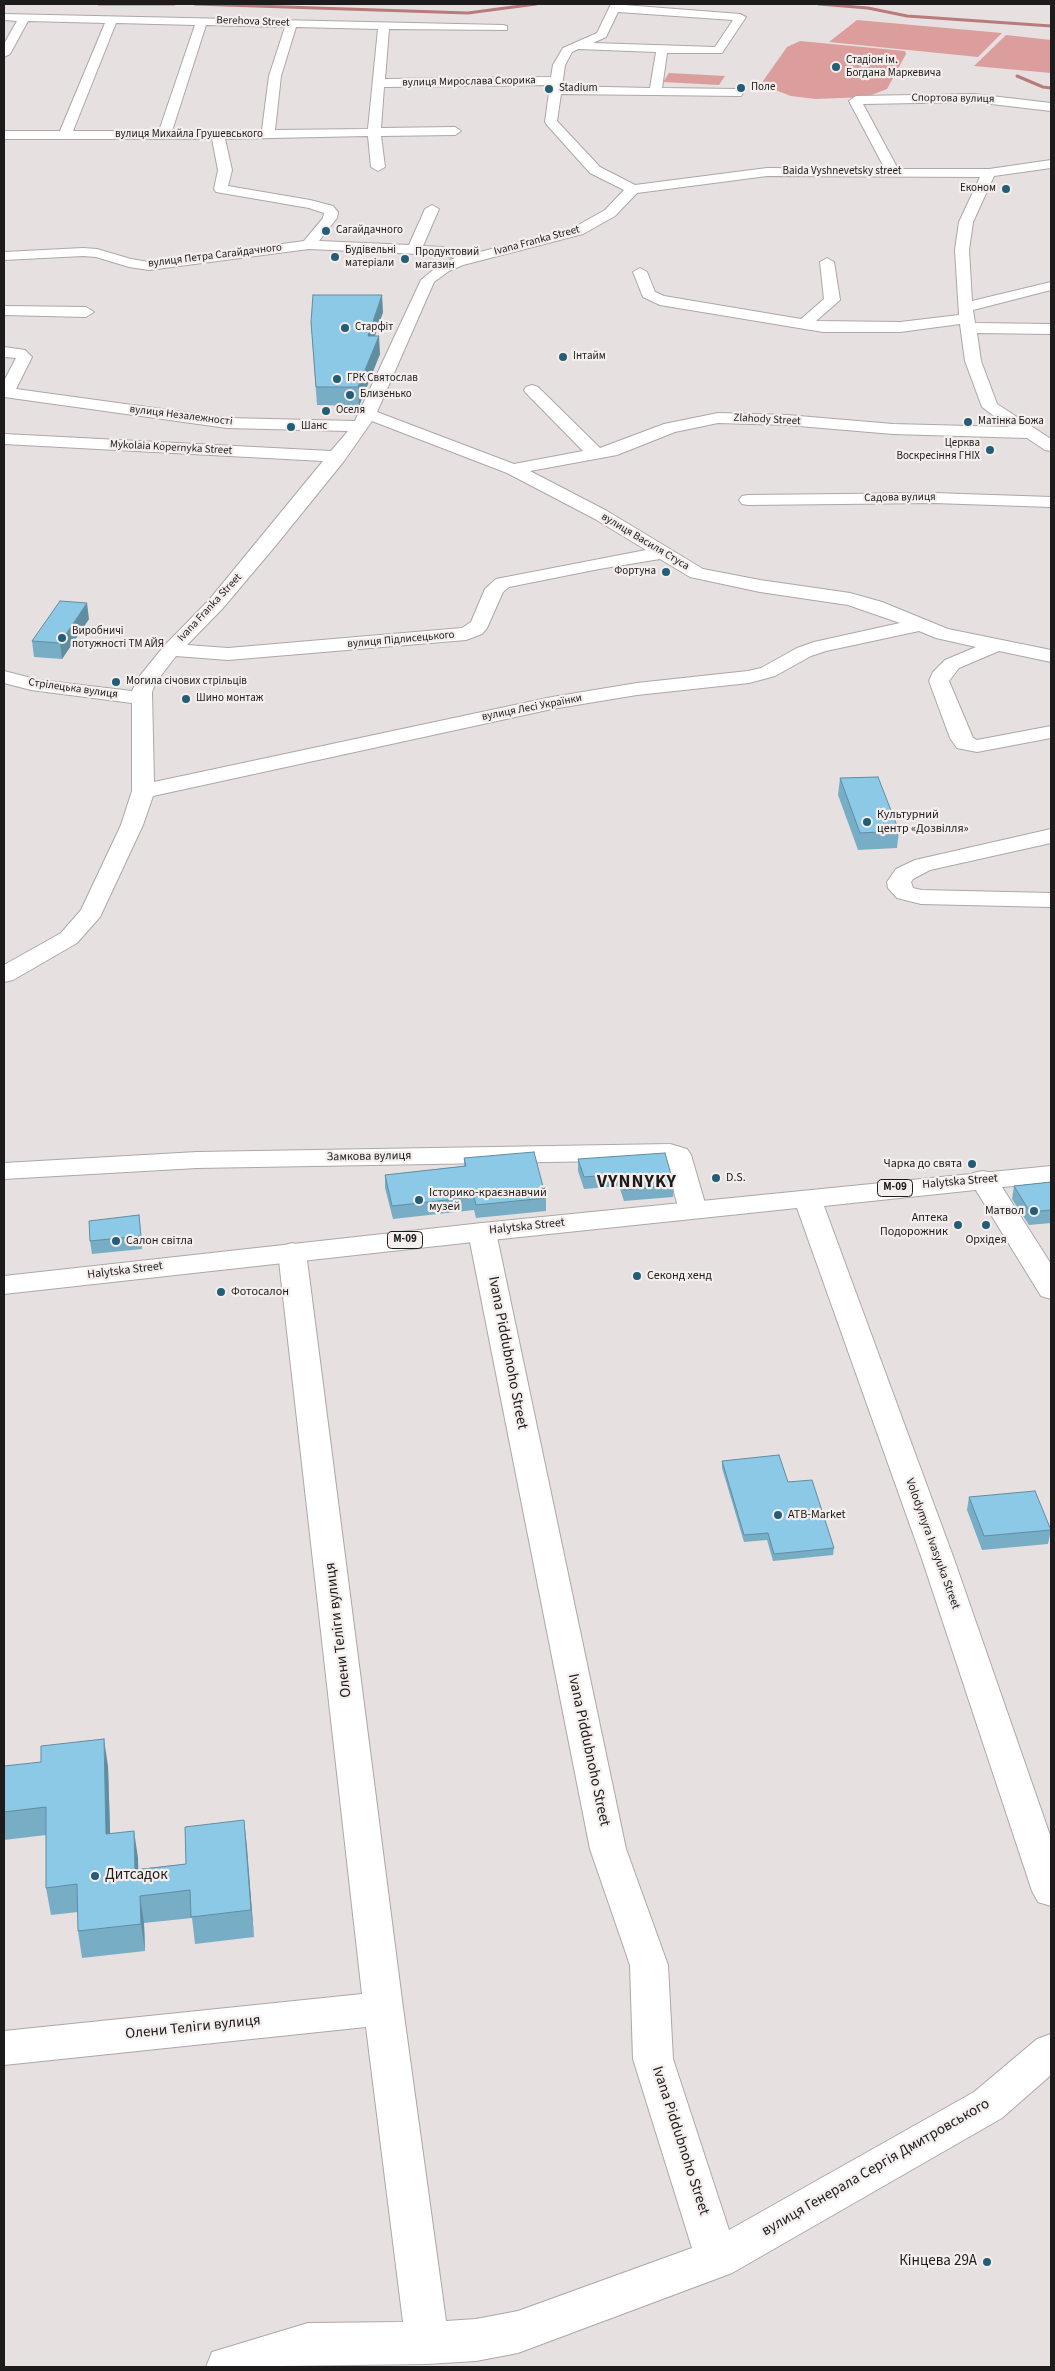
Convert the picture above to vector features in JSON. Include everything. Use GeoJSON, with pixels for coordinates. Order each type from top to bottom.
{"type":"FeatureCollection","features":[{"type":"Feature","properties":{"kind":"street"},"geometry":{"type":"LineString","coordinates":[[576,46],[718,51],[740,17],[615,6],[602,35],[576,46],[567,50],[558,66],[551,122],[595,170],[632,189]]}},
{"type":"Feature","properties":{"kind":"street","name":"Berehova Street"},"geometry":{"type":"LineString","coordinates":[[4,17],[503,28]]}},
{"type":"Feature","properties":{"kind":"street"},"geometry":{"type":"LineString","coordinates":[[4,54],[25,17]]}},
{"type":"Feature","properties":{"kind":"street"},"geometry":{"type":"LineString","coordinates":[[67,135],[66,128],[112,19]]}},
{"type":"Feature","properties":{"kind":"street"},"geometry":{"type":"LineString","coordinates":[[166,135],[165,130],[202,21]]}},
{"type":"Feature","properties":{"kind":"street"},"geometry":{"type":"LineString","coordinates":[[268,134],[275,76],[292,23]]}},
{"type":"Feature","properties":{"kind":"street"},"geometry":{"type":"LineString","coordinates":[[378,166],[374,132],[384,26]]}},
{"type":"Feature","properties":{"kind":"street"},"geometry":{"type":"LineString","coordinates":[[655,92],[662,49]]}},
{"type":"Feature","properties":{"kind":"street","name":"вулиця Мирослава Скорика"},"geometry":{"type":"LineString","coordinates":[[380,83],[556,85],[655,92],[737,93]]}},
{"type":"Feature","properties":{"kind":"street","name":"Спортова вулиця"},"geometry":{"type":"LineString","coordinates":[[893,171],[855,101],[864,98],[974,98],[1051,107]]}},
{"type":"Feature","properties":{"kind":"street","name":"вулиця Михайла Грушевського"},"geometry":{"type":"LineString","coordinates":[[4,135],[218,135],[455,131]]}},
{"type":"Feature","properties":{"kind":"street"},"geometry":{"type":"LineString","coordinates":[[218,135],[225,170],[222,189],[321,206],[331,212],[330,218],[309,245]]}},
{"type":"Feature","properties":{"kind":"street","name":"Baida Vyshnevetsky street"},"geometry":{"type":"LineString","coordinates":[[632,189],[766,172],[893,171],[990,173],[1051,164]]}},
{"type":"Feature","properties":{"kind":"street"},"geometry":{"type":"LineString","coordinates":[[990,173],[966,222],[962,250],[967,318],[975,369],[990,407],[1051,446]]}},
{"type":"Feature","properties":{"kind":"street","name":"Ivana Franka Street"},"geometry":{"type":"LineString","coordinates":[[4,974],[69,938],[92,912],[132,824],[143,791],[142,698],[146,681],[171,650],[216,604],[338,457],[364,420],[428,280],[444,268],[473,258],[578,231],[610,213],[632,189]]}},
{"type":"Feature","properties":{"kind":"street"},"geometry":{"type":"LineString","coordinates":[[415,249],[432,209]]}},
{"type":"Feature","properties":{"kind":"street","name":"Ivana Franka Street"},"geometry":{"type":"LineString","coordinates":[[309,245],[442,250],[473,258]]}},
{"type":"Feature","properties":{"kind":"street","name":"вулиця Петра Сагайдачного"},"geometry":{"type":"LineString","coordinates":[[4,256],[83,252],[149,266],[309,245]]}},
{"type":"Feature","properties":{"kind":"street"},"geometry":{"type":"LineString","coordinates":[[806,324],[832,300],[827,262]]}},
{"type":"Feature","properties":{"kind":"street"},"geometry":{"type":"LineString","coordinates":[[640,272],[648,288],[648,294],[660,300],[824,327],[869,328],[936,324],[967,318],[1051,286]]}},
{"type":"Feature","properties":{"kind":"street"},"geometry":{"type":"LineString","coordinates":[[4,310],[86,312]]}},
{"type":"Feature","properties":{"kind":"street"},"geometry":{"type":"LineString","coordinates":[[967,318],[1051,329]]}},
{"type":"Feature","properties":{"kind":"street"},"geometry":{"type":"LineString","coordinates":[[4,352],[19,353],[24,357],[5,392]]}},
{"type":"Feature","properties":{"kind":"street"},"geometry":{"type":"LineString","coordinates":[[532,390],[596,454]]}},
{"type":"Feature","properties":{"kind":"street","name":"вулиця Незалежності"},"geometry":{"type":"LineString","coordinates":[[5,392],[227,423],[364,420]]}},
{"type":"Feature","properties":{"kind":"street","name":"Zlahody Street"},"geometry":{"type":"LineString","coordinates":[[513,469],[611,451],[670,428],[718,418],[787,420],[893,429],[989,430],[1028,433]]}},
{"type":"Feature","properties":{"kind":"street","name":"вулиця Василя Стуса"},"geometry":{"type":"LineString","coordinates":[[364,420],[513,469],[601,515],[697,573],[760,586],[850,599],[875,606],[943,634],[994,646],[1051,656]]}},
{"type":"Feature","properties":{"kind":"street","name":"Mykolaia Kopernyka Street"},"geometry":{"type":"LineString","coordinates":[[4,439],[338,457]]}},
{"type":"Feature","properties":{"kind":"street","name":"Садова вулиця"},"geometry":{"type":"LineString","coordinates":[[748,500],[934,498],[1051,502]]}},
{"type":"Feature","properties":{"kind":"street","name":"вулиця Підлисецького"},"geometry":{"type":"LineString","coordinates":[[171,650],[228,654],[461,634],[475,630],[480,624],[495,589],[503,583],[599,563],[661,553]]}},
{"type":"Feature","properties":{"kind":"street","name":"вулиця Лесі Українки"},"geometry":{"type":"LineString","coordinates":[[143,791],[552,703],[636,689],[749,676],[768,672],[804,652],[821,646],[919,625]]}},
{"type":"Feature","properties":{"kind":"street"},"geometry":{"type":"LineString","coordinates":[[994,646],[952,664],[940,676],[939,682],[961,738],[965,744],[977,746],[1051,732]]}},
{"type":"Feature","properties":{"kind":"street","name":"Стрілецька вулиця"},"geometry":{"type":"LineString","coordinates":[[4,677],[38,686],[142,698]]}},
{"type":"Feature","properties":{"kind":"street"},"geometry":{"type":"LineString","coordinates":[[4,688],[38,686]]}},
{"type":"Feature","properties":{"kind":"street"},"geometry":{"type":"LineString","coordinates":[[1051,836],[923,865],[904,874],[899,882],[900,888],[905,893],[921,897],[1051,900]]}},
{"type":"Feature","properties":{"kind":"street","name":"Замкова вулиця"},"geometry":{"type":"LineString","coordinates":[[4,1171],[197,1160],[670,1152],[677,1155],[693,1210]]}},
{"type":"Feature","properties":{"kind":"street","name":"Halytska Street"},"geometry":{"type":"LineString","coordinates":[[4,1285],[292,1252],[984,1179],[1051,1174]]}},
{"type":"Feature","properties":{"kind":"street"},"geometry":{"type":"LineString","coordinates":[[984,1179],[1036,1262],[1051,1290]]}},
{"type":"Feature","properties":{"kind":"street","name":"Volodymyra Ivasyuka Street"},"geometry":{"type":"LineString","coordinates":[[807,1198],[938,1559],[1051,1891]]}},
{"type":"Feature","properties":{"kind":"street","name":"Ivana Piddubnoho Street"},"geometry":{"type":"LineString","coordinates":[[482,1232],[608,1849],[649,1965],[653,2059],[718,2259]]}},
{"type":"Feature","properties":{"kind":"street","name":"Олени Теліги вулиця"},"geometry":{"type":"LineString","coordinates":[[292,1252],[383,2008],[426,2343]]}},
{"type":"Feature","properties":{"kind":"street","name":"Олени Теліги вулиця"},"geometry":{"type":"LineString","coordinates":[[4,2048],[383,2008]]}},
{"type":"Feature","properties":{"kind":"street","name":"вулиця Генерала Сергія Дмитровського"},"geometry":{"type":"LineString","coordinates":[[228,2367],[308,2344],[426,2343],[476,2340],[518,2332],[718,2259],[988,2105],[1051,2051]]}},
{"type":"Feature","properties":{"kind":"shaded area"},"geometry":{"type":"Polygon","coordinates":[[[857,20],[1002,33],[978,57],[829,42],[857,20]]]}},
{"type":"Feature","properties":{"kind":"shaded area"},"geometry":{"type":"Polygon","coordinates":[[[1006,35],[1051,40],[1051,73],[974,66],[1006,35]]]}},
{"type":"Feature","properties":{"kind":"shaded area","name":"Стадіон ім. Богдана Маркевича"},"geometry":{"type":"Polygon","coordinates":[[[800,41],[905,51],[906,54],[887,89],[866,97],[815,99],[791,96],[767,87],[763,81],[787,47],[800,41]]]}},
{"type":"Feature","properties":{"kind":"shaded area"},"geometry":{"type":"Polygon","coordinates":[[[669,73],[725,76],[719,85],[663,82],[669,73]]]}},
{"type":"Feature","properties":{"kind":"building"},"geometry":{"type":"Polygon","coordinates":[[[313,295],[382,295],[368,336],[379,336],[358,387],[316,387],[311,322],[313,295]]]}},
{"type":"Feature","properties":{"kind":"building"},"geometry":{"type":"Polygon","coordinates":[[[60,601],[87,603],[60,643],[32,641],[60,601]]]}},
{"type":"Feature","properties":{"kind":"building"},"geometry":{"type":"Polygon","coordinates":[[[878,777],[899,831],[860,833],[840,778],[878,777]]]}},
{"type":"Feature","properties":{"kind":"building"},"geometry":{"type":"Polygon","coordinates":[[[534,1152],[546,1198],[476,1205],[474,1197],[392,1206],[385,1175],[466,1166],[464,1158],[534,1152]]]}},
{"type":"Feature","properties":{"kind":"building"},"geometry":{"type":"Polygon","coordinates":[[[665,1153],[674,1185],[624,1190],[620,1174],[584,1177],[578,1159],[665,1153]]]}},
{"type":"Feature","properties":{"kind":"building"},"geometry":{"type":"Polygon","coordinates":[[[1051,1182],[1051,1210],[1030,1212],[1014,1186],[1051,1182]]]}},
{"type":"Feature","properties":{"kind":"building"},"geometry":{"type":"Polygon","coordinates":[[[139,1215],[141,1236],[90,1241],[89,1221],[139,1215]]]}},
{"type":"Feature","properties":{"kind":"building","name":"ATB-Market"},"geometry":{"type":"Polygon","coordinates":[[[779,1455],[788,1482],[812,1480],[834,1548],[774,1554],[768,1533],[744,1535],[722,1461],[779,1455]]]}},
{"type":"Feature","properties":{"kind":"building"},"geometry":{"type":"Polygon","coordinates":[[[1035,1491],[1051,1530],[984,1536],[969,1497],[1035,1491]]]}},
{"type":"Feature","properties":{"kind":"building","name":"Дитсадок"},"geometry":{"type":"Polygon","coordinates":[[[104,1739],[106,1834],[134,1831],[135,1870],[186,1864],[185,1827],[244,1820],[251,1910],[191,1917],[190,1890],[140,1896],[141,1924],[78,1931],[77,1884],[46,1888],[46,1807],[4,1812],[4,1766],[41,1762],[41,1746],[104,1739]]]}},
{"type":"Feature","properties":{"kind":"waterway"},"geometry":{"type":"LineString","coordinates":[[99,4],[174,4]]}},
{"type":"Feature","properties":{"kind":"waterway"},"geometry":{"type":"LineString","coordinates":[[195,4],[468,13],[536,4]]}},
{"type":"Feature","properties":{"kind":"waterway"},"geometry":{"type":"LineString","coordinates":[[819,4],[868,8],[907,16],[1051,26]]}},
{"type":"Feature","properties":{"kind":"waterway"},"geometry":{"type":"LineString","coordinates":[[1017,76],[1043,87],[1051,88]]}},
{"type":"Feature","properties":{"kind":"place","name":"Стадіон ім. Богдана Маркевича"},"geometry":{"type":"Point","coordinates":[836,67]}},
{"type":"Feature","properties":{"kind":"place","name":"Поле"},"geometry":{"type":"Point","coordinates":[741,88]}},
{"type":"Feature","properties":{"kind":"place","name":"Stadium"},"geometry":{"type":"Point","coordinates":[549,89]}},
{"type":"Feature","properties":{"kind":"place","name":"Економ"},"geometry":{"type":"Point","coordinates":[1006,189]}},
{"type":"Feature","properties":{"kind":"place","name":"Сагайдачного"},"geometry":{"type":"Point","coordinates":[326,231]}},
{"type":"Feature","properties":{"kind":"place","name":"Будівельні матеріали"},"geometry":{"type":"Point","coordinates":[335,257]}},
{"type":"Feature","properties":{"kind":"place","name":"Продуктовий магазин"},"geometry":{"type":"Point","coordinates":[405,259]}},
{"type":"Feature","properties":{"kind":"place","name":"Старфіт"},"geometry":{"type":"Point","coordinates":[345,328]}},
{"type":"Feature","properties":{"kind":"place","name":"Інтайм"},"geometry":{"type":"Point","coordinates":[563,357]}},
{"type":"Feature","properties":{"kind":"place","name":"ГРК Святослав"},"geometry":{"type":"Point","coordinates":[337,379]}},
{"type":"Feature","properties":{"kind":"place","name":"Близенько"},"geometry":{"type":"Point","coordinates":[350,395]}},
{"type":"Feature","properties":{"kind":"place","name":"Оселя"},"geometry":{"type":"Point","coordinates":[326,411]}},
{"type":"Feature","properties":{"kind":"place","name":"Матінка Божа"},"geometry":{"type":"Point","coordinates":[968,422]}},
{"type":"Feature","properties":{"kind":"place","name":"Шанс"},"geometry":{"type":"Point","coordinates":[291,427]}},
{"type":"Feature","properties":{"kind":"place","name":"Церква Воскресіння ГНІХ"},"geometry":{"type":"Point","coordinates":[990,450]}},
{"type":"Feature","properties":{"kind":"place","name":"Фортуна"},"geometry":{"type":"Point","coordinates":[666,572]}},
{"type":"Feature","properties":{"kind":"place","name":"Виробничі потужності ТМ АЙЯ"},"geometry":{"type":"Point","coordinates":[62,638]}},
{"type":"Feature","properties":{"kind":"place","name":"Могила січових стрільців"},"geometry":{"type":"Point","coordinates":[116,682]}},
{"type":"Feature","properties":{"kind":"place","name":"Шино монтаж"},"geometry":{"type":"Point","coordinates":[186,699]}},
{"type":"Feature","properties":{"kind":"place","name":"Культурний центр «Дозвілля»"},"geometry":{"type":"Point","coordinates":[867,822]}},
{"type":"Feature","properties":{"kind":"place","name":"Чарка до свята"},"geometry":{"type":"Point","coordinates":[972,1164]}},
{"type":"Feature","properties":{"kind":"place","name":"D.S."},"geometry":{"type":"Point","coordinates":[716,1178]}},
{"type":"Feature","properties":{"kind":"place","name":"Історико-краєзнавчий музей"},"geometry":{"type":"Point","coordinates":[419,1200]}},
{"type":"Feature","properties":{"kind":"place","name":"Матвол"},"geometry":{"type":"Point","coordinates":[1034,1211]}},
{"type":"Feature","properties":{"kind":"place","name":"Аптека Подорожник"},"geometry":{"type":"Point","coordinates":[958,1225]}},
{"type":"Feature","properties":{"kind":"place","name":"Орхідея"},"geometry":{"type":"Point","coordinates":[986,1225]}},
{"type":"Feature","properties":{"kind":"place","name":"Салон світла"},"geometry":{"type":"Point","coordinates":[116,1241]}},
{"type":"Feature","properties":{"kind":"place","name":"Секонд хенд"},"geometry":{"type":"Point","coordinates":[637,1276]}},
{"type":"Feature","properties":{"kind":"place","name":"Фотосалон"},"geometry":{"type":"Point","coordinates":[221,1292]}},
{"type":"Feature","properties":{"kind":"place","name":"ATB-Market"},"geometry":{"type":"Point","coordinates":[778,1515]}},
{"type":"Feature","properties":{"kind":"place","name":"Дитсадок"},"geometry":{"type":"Point","coordinates":[95,1876]}},
{"type":"Feature","properties":{"kind":"place","name":"Кінцева 29А"},"geometry":{"type":"Point","coordinates":[987,2262]}},
{"type":"Feature","properties":{"kind":"district","name":"VYNNYKY"},"geometry":{"type":"Point","coordinates":[637,1183]}}]}
